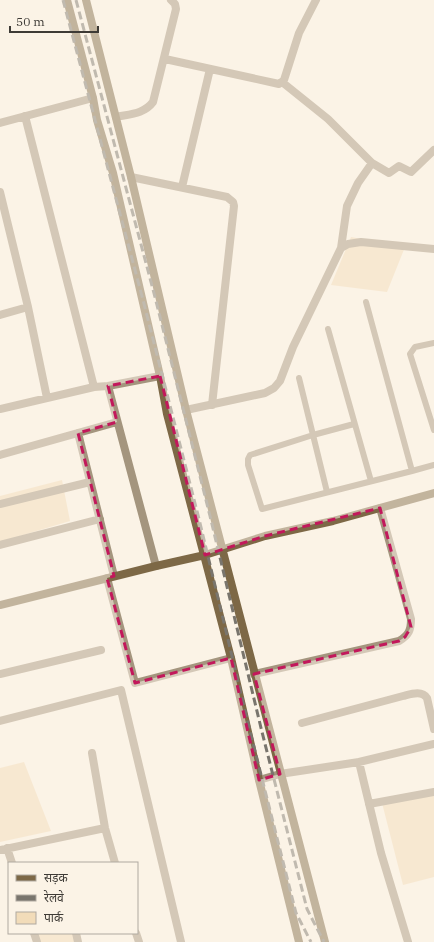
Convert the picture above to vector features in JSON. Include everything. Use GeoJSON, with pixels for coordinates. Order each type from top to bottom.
{"type":"FeatureCollection","features":[{"type":"Feature","properties":{"kind":"street"},"geometry":{"type":"LineString","coordinates":[[67,0],[113,173],[160,376],[167,414],[231,658],[259,780],[300,942]]}},
{"type":"Feature","properties":{"kind":"street"},"geometry":{"type":"LineString","coordinates":[[86,0],[131,177],[186,410],[325,942]]}},
{"type":"Feature","properties":{"kind":"street"},"geometry":{"type":"LineString","coordinates":[[116,117],[142,111],[149,108],[153,102],[165,59],[176,9],[175,4],[171,0]]}},
{"type":"Feature","properties":{"kind":"street"},"geometry":{"type":"LineString","coordinates":[[282,82],[299,33],[316,0]]}},
{"type":"Feature","properties":{"kind":"street"},"geometry":{"type":"LineString","coordinates":[[165,59],[276,84],[282,82]]}},
{"type":"Feature","properties":{"kind":"street"},"geometry":{"type":"LineString","coordinates":[[182,187],[210,69]]}},
{"type":"Feature","properties":{"kind":"street"},"geometry":{"type":"LineString","coordinates":[[282,82],[328,119],[372,163],[389,174],[398,166],[411,172],[434,150]]}},
{"type":"Feature","properties":{"kind":"street"},"geometry":{"type":"LineString","coordinates":[[0,123],[93,98]]}},
{"type":"Feature","properties":{"kind":"street"},"geometry":{"type":"LineString","coordinates":[[25,116],[94,387]]}},
{"type":"Feature","properties":{"kind":"street"},"geometry":{"type":"LineString","coordinates":[[186,410],[265,393],[274,388],[280,381],[293,347],[341,248],[347,206],[358,183],[372,163]]}},
{"type":"Feature","properties":{"kind":"street"},"geometry":{"type":"LineString","coordinates":[[131,177],[226,197],[233,202],[234,206],[212,405]]}},
{"type":"Feature","properties":{"kind":"street"},"geometry":{"type":"LineString","coordinates":[[0,192],[28,307],[47,398]]}},
{"type":"Feature","properties":{"kind":"street"},"geometry":{"type":"LineString","coordinates":[[341,248],[348,244],[361,242],[434,249]]}},
{"type":"Feature","properties":{"kind":"street"},"geometry":{"type":"LineString","coordinates":[[0,315],[28,307]]}},
{"type":"Feature","properties":{"kind":"street"},"geometry":{"type":"LineString","coordinates":[[0,409],[94,387],[108,386],[160,376]]}},
{"type":"Feature","properties":{"kind":"street"},"geometry":{"type":"LineString","coordinates":[[108,386],[156,566]]}},
{"type":"Feature","properties":{"kind":"street"},"geometry":{"type":"LineString","coordinates":[[0,455],[117,422]]}},
{"type":"Feature","properties":{"kind":"street"},"geometry":{"type":"LineString","coordinates":[[78,433],[100,519],[111,577],[135,683],[231,658]]}},
{"type":"Feature","properties":{"kind":"street"},"geometry":{"type":"LineString","coordinates":[[0,504],[90,482]]}},
{"type":"Feature","properties":{"kind":"street"},"geometry":{"type":"LineString","coordinates":[[0,605],[205,555],[265,536],[333,521],[434,494]]}},
{"type":"Feature","properties":{"kind":"street"},"geometry":{"type":"LineString","coordinates":[[254,674],[399,641],[410,632],[411,619],[380,508]]}},
{"type":"Feature","properties":{"kind":"street"},"geometry":{"type":"LineString","coordinates":[[0,545],[100,519]]}},
{"type":"Feature","properties":{"kind":"street"},"geometry":{"type":"LineString","coordinates":[[0,674],[101,650]]}},
{"type":"Feature","properties":{"kind":"street"},"geometry":{"type":"LineString","coordinates":[[0,722],[121,690],[181,942]]}},
{"type":"Feature","properties":{"kind":"street"},"geometry":{"type":"LineString","coordinates":[[302,722],[420,693],[425,695],[427,698],[434,729]]}},
{"type":"Feature","properties":{"kind":"street"},"geometry":{"type":"LineString","coordinates":[[259,780],[280,774],[360,762],[434,744]]}},
{"type":"Feature","properties":{"kind":"street"},"geometry":{"type":"LineString","coordinates":[[92,753],[105,828],[115,862]]}},
{"type":"Feature","properties":{"kind":"street"},"geometry":{"type":"LineString","coordinates":[[360,762],[381,853],[408,942]]}},
{"type":"Feature","properties":{"kind":"street"},"geometry":{"type":"LineString","coordinates":[[369,804],[434,792]]}},
{"type":"Feature","properties":{"kind":"street"},"geometry":{"type":"LineString","coordinates":[[11,862],[4,849],[105,828]]}},
{"type":"Feature","properties":{"kind":"lane"},"geometry":{"type":"LineString","coordinates":[[366,302],[412,471]]}},
{"type":"Feature","properties":{"kind":"lane"},"geometry":{"type":"LineString","coordinates":[[328,330],[371,481]]}},
{"type":"Feature","properties":{"kind":"lane"},"geometry":{"type":"LineString","coordinates":[[434,343],[415,347],[410,354],[434,430]]}},
{"type":"Feature","properties":{"kind":"lane"},"geometry":{"type":"LineString","coordinates":[[299,378],[327,492]]}},
{"type":"Feature","properties":{"kind":"lane"},"geometry":{"type":"LineString","coordinates":[[354,424],[313,434],[250,455],[248,465],[262,509],[434,465]]}},
{"type":"Feature","properties":{"kind":"highlighted area"},"geometry":{"type":"Polygon","coordinates":[[[160,376],[205,555],[265,536],[380,508],[411,627],[405,637],[399,641],[254,674],[280,774],[259,780],[231,658],[135,683],[107,578],[114,576],[78,433],[117,422],[108,386],[160,376]]]}},
{"type":"Feature","properties":{"kind":"green space"},"geometry":{"type":"Polygon","coordinates":[[[351,237],[405,247],[387,292],[331,285],[351,237]]]}},
{"type":"Feature","properties":{"kind":"green space"},"geometry":{"type":"Polygon","coordinates":[[[62,480],[70,521],[0,542],[0,496],[62,480]]]}},
{"type":"Feature","properties":{"kind":"green space"},"geometry":{"type":"Polygon","coordinates":[[[24,762],[51,831],[0,842],[0,768],[24,762]]]}},
{"type":"Feature","properties":{"kind":"green space"},"geometry":{"type":"Polygon","coordinates":[[[434,792],[434,877],[403,885],[382,803],[434,792]]]}},
{"type":"Feature","properties":{"kind":"green space"},"geometry":{"type":"Polygon","coordinates":[[[34,934],[73,934],[76,942],[37,942],[34,934]]]}},
{"type":"Feature","properties":{"kind":"railway"},"geometry":{"type":"LineString","coordinates":[[63,0],[143,300],[199,519],[296,913],[311,942]]}},
{"type":"Feature","properties":{"kind":"railway"},"geometry":{"type":"LineString","coordinates":[[76,0],[155,297],[307,909],[324,942]]}}]}
